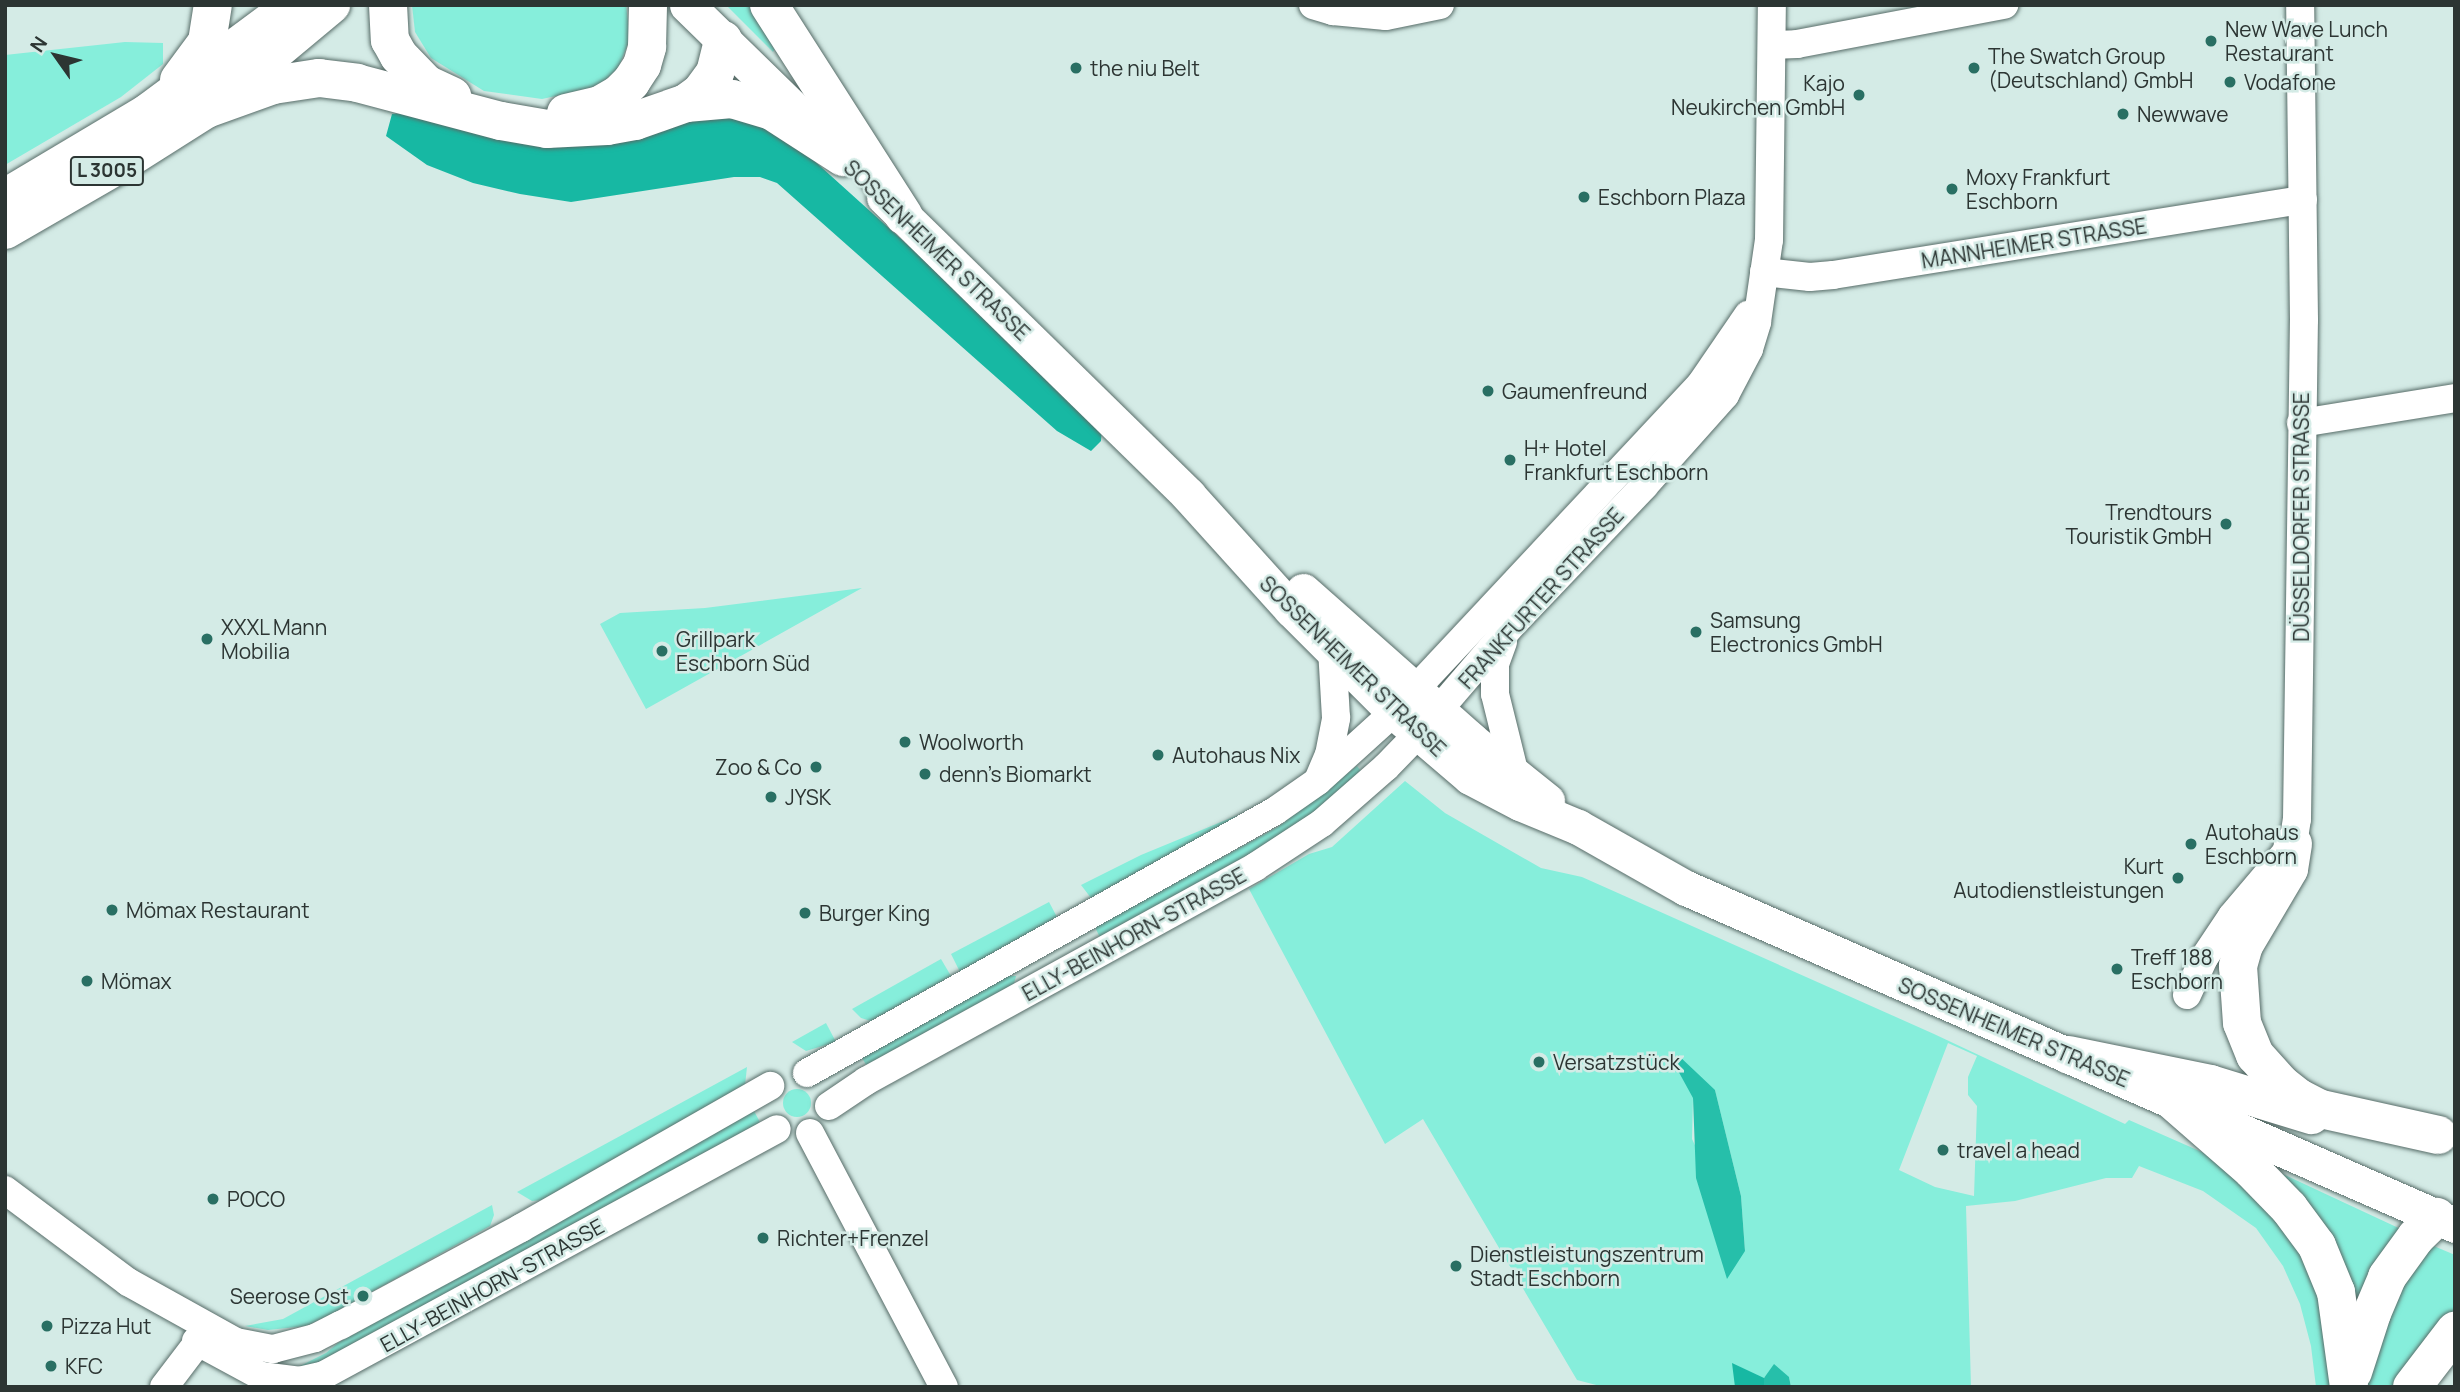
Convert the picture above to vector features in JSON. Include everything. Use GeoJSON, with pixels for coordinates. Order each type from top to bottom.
{"type":"FeatureCollection","features":[{"type":"Feature","properties":{"kind":"highway"},"geometry":{"type":"LineString","coordinates":[[149,112],[195,61],[207,42],[213,5]]}},
{"type":"Feature","properties":{"kind":"highway","name":"L 3005"},"geometry":{"type":"LineString","coordinates":[[5,198],[149,112],[246,43],[292,5]]}},
{"type":"Feature","properties":{"kind":"highway","name":"L 3005"},"geometry":{"type":"LineString","coordinates":[[5,230],[121,163],[205,108],[331,5]]}},
{"type":"Feature","properties":{"kind":"highway"},"geometry":{"type":"LineString","coordinates":[[388,5],[390,40],[411,71],[426,83],[465,101],[525,113],[553,114],[581,112],[600,105],[619,94],[631,82],[642,65],[648,47],[648,5]]}},
{"type":"Feature","properties":{"kind":"highway"},"geometry":{"type":"LineString","coordinates":[[769,5],[904,216]]}},
{"type":"Feature","properties":{"kind":"highway"},"geometry":{"type":"LineString","coordinates":[[686,103],[701,92],[715,73],[723,40]]}},
{"type":"Feature","properties":{"kind":"highway"},"geometry":{"type":"LineString","coordinates":[[205,108],[274,85],[319,78],[337,79],[489,118],[547,129],[593,128],[635,121],[686,103],[732,99],[753,103],[796,124],[843,157]]}},
{"type":"Feature","properties":{"kind":"highway"},"geometry":{"type":"LineString","coordinates":[[2293,844],[2289,869],[2244,945],[2238,966],[2242,1023],[2255,1055],[2299,1098],[2321,1109],[2447,1134]]}},
{"type":"Feature","properties":{"kind":"highway"},"geometry":{"type":"LineString","coordinates":[[2069,1055],[2210,1084],[2288,1111],[2374,1128],[2447,1134]]}},
{"type":"Feature","properties":{"kind":"highway"},"geometry":{"type":"LineString","coordinates":[[2174,1101],[2252,1170],[2289,1208],[2316,1247],[2336,1292],[2349,1386]]}},
{"type":"Feature","properties":{"kind":"highway"},"geometry":{"type":"LineString","coordinates":[[2349,1386],[2372,1313],[2388,1277],[2416,1237],[2446,1221]]}},
{"type":"Feature","properties":{"kind":"highway"},"geometry":{"type":"LineString","coordinates":[[2412,1387],[2455,1331]]}},
{"type":"Feature","properties":{"kind":"main road","name":"SOSSENHEIMER STRASSE"},"geometry":{"type":"LineString","coordinates":[[687,5],[1188,495],[1417,712],[1489,788],[1578,827],[1686,888],[2446,1221]]}},
{"type":"Feature","properties":{"kind":"main road","name":"SOSSENHEIMER STRASSE"},"geometry":{"type":"LineString","coordinates":[[1188,495],[1260,576],[1332,649],[1417,712],[1515,775],[1578,827]]}},
{"type":"Feature","properties":{"kind":"street"},"geometry":{"type":"LineString","coordinates":[[1313,5],[1334,11],[1386,16],[1440,5]]}},
{"type":"Feature","properties":{"kind":"street","name":"FRANKFURTER STRASSE"},"geometry":{"type":"LineString","coordinates":[[1417,712],[1507,630],[1644,486],[1735,382],[1753,335],[1770,216],[1772,5]]}},
{"type":"Feature","properties":{"kind":"street"},"geometry":{"type":"LineString","coordinates":[[1772,45],[1797,44],[2004,5]]}},
{"type":"Feature","properties":{"kind":"street","name":"DÜSSELDORFER STRASSE"},"geometry":{"type":"LineString","coordinates":[[2293,844],[2298,778],[2304,320],[2300,5]]}},
{"type":"Feature","properties":{"kind":"street","name":"MANNHEIMER STRASSE"},"geometry":{"type":"LineString","coordinates":[[1763,278],[1833,275],[2303,201]]}},
{"type":"Feature","properties":{"kind":"street","name":"FRANKFURTER STRASSE"},"geometry":{"type":"LineString","coordinates":[[1417,712],[1700,385],[1743,324],[1763,278]]}},
{"type":"Feature","properties":{"kind":"street"},"geometry":{"type":"LineString","coordinates":[[2301,423],[2455,398]]}},
{"type":"Feature","properties":{"kind":"street"},"geometry":{"type":"LineString","coordinates":[[1507,630],[1495,664],[1494,678],[1501,726],[1515,775]]}},
{"type":"Feature","properties":{"kind":"street"},"geometry":{"type":"LineString","coordinates":[[1318,781],[1329,755],[1336,718],[1332,649]]}},
{"type":"Feature","properties":{"kind":"street","name":"ELLY-BEINHORN-STRASSE"},"geometry":{"type":"LineString","coordinates":[[203,1336],[259,1349],[288,1347],[315,1338],[521,1228],[770,1086],[783,1074],[807,1073],[1275,811],[1417,712]]}},
{"type":"Feature","properties":{"kind":"street","name":"ELLY-BEINHORN-STRASSE"},"geometry":{"type":"LineString","coordinates":[[810,1133],[823,1122],[829,1105],[866,1081],[1255,867],[1322,822],[1386,767],[1417,712]]}},
{"type":"Feature","properties":{"kind":"street"},"geometry":{"type":"LineString","coordinates":[[2186,995],[2204,958],[2232,916],[2293,844]]}},
{"type":"Feature","properties":{"kind":"street"},"geometry":{"type":"LineString","coordinates":[[1052,981],[1075,957],[1079,935],[1075,924]]}},
{"type":"Feature","properties":{"kind":"street"},"geometry":{"type":"LineString","coordinates":[[807,1073],[821,1082],[829,1105]]}},
{"type":"Feature","properties":{"kind":"street"},"geometry":{"type":"LineString","coordinates":[[770,1086],[766,1094],[766,1113],[777,1129],[793,1135],[810,1133],[944,1387]]}},
{"type":"Feature","properties":{"kind":"street","name":"ELLY-BEINHORN-STRASSE"},"geometry":{"type":"LineString","coordinates":[[5,1191],[261,1376],[299,1381],[324,1374],[777,1129]]}},
{"type":"Feature","properties":{"kind":"street"},"geometry":{"type":"LineString","coordinates":[[164,1387],[203,1336]]}},
{"type":"Feature","properties":{"kind":"shaded area"},"geometry":{"type":"Polygon","coordinates":[[[412,5],[626,5],[630,38],[618,69],[597,87],[542,99],[484,91],[431,58],[415,32],[412,5]]]}},
{"type":"Feature","properties":{"kind":"shaded area"},"geometry":{"type":"Polygon","coordinates":[[[726,5],[757,5],[779,42],[773,52],[726,5]]]}},
{"type":"Feature","properties":{"kind":"shaded area"},"geometry":{"type":"Polygon","coordinates":[[[125,42],[163,43],[163,64],[121,97],[5,165],[5,55],[125,42]]]}},
{"type":"Feature","properties":{"kind":"shaded area"},"geometry":{"type":"Polygon","coordinates":[[[392,114],[676,121],[753,116],[800,148],[1032,357],[1102,426],[1101,441],[1091,451],[1057,431],[777,183],[760,177],[734,177],[571,202],[520,194],[473,183],[427,165],[386,136],[392,114]]]}},
{"type":"Feature","properties":{"kind":"shaded area"},"geometry":{"type":"Polygon","coordinates":[[[862,588],[646,709],[600,624],[620,613],[705,608],[862,588]]]}},
{"type":"Feature","properties":{"kind":"shaded area"},"geometry":{"type":"Polygon","coordinates":[[[1357,766],[1364,775],[1311,818],[1102,942],[1095,927],[1278,827],[1357,766]]]}},
{"type":"Feature","properties":{"kind":"shaded area"},"geometry":{"type":"Polygon","coordinates":[[[1405,781],[1445,813],[1541,868],[1582,877],[1934,1034],[2125,1124],[2129,1120],[2220,1160],[2270,1200],[2323,1289],[2336,1387],[2316,1387],[2311,1346],[2300,1304],[2283,1266],[2256,1228],[2203,1191],[2139,1166],[2132,1178],[2106,1178],[2015,1201],[1966,1206],[1971,1387],[1791,1387],[1789,1377],[1764,1377],[1764,1387],[1604,1387],[1577,1380],[1423,1119],[1385,1144],[1249,889],[1309,854],[1332,847],[1405,781]],[[1948,1043],[1899,1170],[1935,1187],[1974,1196],[1977,1106],[1968,1095],[1968,1077],[1977,1056],[1948,1043]],[[1715,1090],[1693,1098],[1692,1139],[1745,1251],[1741,1196],[1715,1090]]]}},
{"type":"Feature","properties":{"kind":"shaded area"},"geometry":{"type":"Polygon","coordinates":[[[1238,815],[1216,830],[1091,898],[1081,885],[1141,855],[1238,815]]]}},
{"type":"Feature","properties":{"kind":"shaded area"},"geometry":{"type":"Polygon","coordinates":[[[1049,902],[1057,917],[960,972],[951,954],[1049,902]]]}},
{"type":"Feature","properties":{"kind":"shaded area"},"geometry":{"type":"Polygon","coordinates":[[[941,959],[951,976],[871,1021],[861,1018],[852,1009],[941,959]]]}},
{"type":"Feature","properties":{"kind":"shaded area"},"geometry":{"type":"Polygon","coordinates":[[[1007,976],[1016,976],[1011,995],[870,1072],[860,1054],[1007,976]]]}},
{"type":"Feature","properties":{"kind":"shaded area"},"geometry":{"type":"Polygon","coordinates":[[[826,1023],[836,1042],[806,1051],[792,1042],[826,1023]]]}},
{"type":"Feature","properties":{"kind":"shaded area"},"geometry":{"type":"Polygon","coordinates":[[[1678,1055],[1715,1090],[1741,1196],[1745,1251],[1727,1279],[1696,1178],[1693,1098],[1676,1067],[1678,1055]]]}},
{"type":"Feature","properties":{"kind":"shaded area"},"geometry":{"type":"Polygon","coordinates":[[[747,1067],[745,1085],[542,1200],[532,1201],[517,1192],[747,1067]]]}},
{"type":"Feature","properties":{"kind":"shaded area"},"geometry":{"type":"Polygon","coordinates":[[[797,1089],[807,1093],[811,1103],[807,1113],[797,1117],[787,1113],[783,1103],[787,1093],[797,1089]]]}},
{"type":"Feature","properties":{"kind":"shaded area"},"geometry":{"type":"Polygon","coordinates":[[[753,1109],[763,1128],[323,1367],[269,1372],[298,1367],[326,1353],[338,1343],[753,1109]]]}},
{"type":"Feature","properties":{"kind":"shaded area"},"geometry":{"type":"Polygon","coordinates":[[[2274,1170],[2405,1231],[2355,1329],[2274,1170]]]}},
{"type":"Feature","properties":{"kind":"shaded area"},"geometry":{"type":"Polygon","coordinates":[[[492,1205],[494,1215],[490,1226],[332,1314],[306,1326],[268,1330],[245,1326],[283,1319],[492,1205]]]}},
{"type":"Feature","properties":{"kind":"shaded area"},"geometry":{"type":"Polygon","coordinates":[[[2429,1244],[2455,1255],[2455,1317],[2403,1387],[2362,1387],[2379,1322],[2429,1244]]]}},
{"type":"Feature","properties":{"kind":"shaded area"},"geometry":{"type":"Polygon","coordinates":[[[1732,1363],[1764,1378],[1764,1387],[1735,1387],[1732,1363]]]}},
{"type":"Feature","properties":{"kind":"shaded area"},"geometry":{"type":"Polygon","coordinates":[[[1774,1364],[1789,1377],[1791,1387],[1764,1387],[1764,1378],[1774,1364]]]}},
{"type":"Feature","properties":{"kind":"place","name":"New Wave Lunch Restaurant"},"geometry":{"type":"Point","coordinates":[2211,41]}},
{"type":"Feature","properties":{"kind":"place","name":"the niu Belt"},"geometry":{"type":"Point","coordinates":[1076,68]}},
{"type":"Feature","properties":{"kind":"place","name":"The Swatch Group (Deutschland) GmbH"},"geometry":{"type":"Point","coordinates":[1974,68]}},
{"type":"Feature","properties":{"kind":"place","name":"Vodafone"},"geometry":{"type":"Point","coordinates":[2230,82]}},
{"type":"Feature","properties":{"kind":"place","name":"Kajo Neukirchen GmbH"},"geometry":{"type":"Point","coordinates":[1859,95]}},
{"type":"Feature","properties":{"kind":"place","name":"Newwave"},"geometry":{"type":"Point","coordinates":[2123,114]}},
{"type":"Feature","properties":{"kind":"place","name":"Moxy Frankfurt Eschborn"},"geometry":{"type":"Point","coordinates":[1952,189]}},
{"type":"Feature","properties":{"kind":"place","name":"Eschborn Plaza"},"geometry":{"type":"Point","coordinates":[1584,197]}},
{"type":"Feature","properties":{"kind":"place","name":"Gaumenfreund"},"geometry":{"type":"Point","coordinates":[1488,391]}},
{"type":"Feature","properties":{"kind":"place","name":"H+ Hotel Frankfurt Eschborn"},"geometry":{"type":"Point","coordinates":[1510,460]}},
{"type":"Feature","properties":{"kind":"place","name":"Trendtours Touristik GmbH"},"geometry":{"type":"Point","coordinates":[2226,524]}},
{"type":"Feature","properties":{"kind":"place","name":"Samsung Electronics GmbH"},"geometry":{"type":"Point","coordinates":[1696,632]}},
{"type":"Feature","properties":{"kind":"place","name":"XXXL Mann Mobilia"},"geometry":{"type":"Point","coordinates":[207,639]}},
{"type":"Feature","properties":{"kind":"place","name":"Grillpark Eschborn Süd"},"geometry":{"type":"Point","coordinates":[662,651]}},
{"type":"Feature","properties":{"kind":"place","name":"Woolworth"},"geometry":{"type":"Point","coordinates":[905,742]}},
{"type":"Feature","properties":{"kind":"place","name":"Autohaus Nix"},"geometry":{"type":"Point","coordinates":[1158,755]}},
{"type":"Feature","properties":{"kind":"place","name":"Zoo & Co"},"geometry":{"type":"Point","coordinates":[816,767]}},
{"type":"Feature","properties":{"kind":"place","name":"denn's Biomarkt"},"geometry":{"type":"Point","coordinates":[925,774]}},
{"type":"Feature","properties":{"kind":"place","name":"JYSK"},"geometry":{"type":"Point","coordinates":[771,797]}},
{"type":"Feature","properties":{"kind":"place","name":"Autohaus Eschborn"},"geometry":{"type":"Point","coordinates":[2191,844]}},
{"type":"Feature","properties":{"kind":"place","name":"Kurt Autodienstleistungen"},"geometry":{"type":"Point","coordinates":[2178,878]}},
{"type":"Feature","properties":{"kind":"place","name":"Mömax Restaurant"},"geometry":{"type":"Point","coordinates":[112,910]}},
{"type":"Feature","properties":{"kind":"place","name":"Burger King"},"geometry":{"type":"Point","coordinates":[805,913]}},
{"type":"Feature","properties":{"kind":"place","name":"Treff 188 Eschborn"},"geometry":{"type":"Point","coordinates":[2117,969]}},
{"type":"Feature","properties":{"kind":"place","name":"Mömax"},"geometry":{"type":"Point","coordinates":[87,981]}},
{"type":"Feature","properties":{"kind":"place","name":"Versatzstück"},"geometry":{"type":"Point","coordinates":[1539,1062]}},
{"type":"Feature","properties":{"kind":"place","name":"travel a head"},"geometry":{"type":"Point","coordinates":[1943,1150]}},
{"type":"Feature","properties":{"kind":"place","name":"POCO"},"geometry":{"type":"Point","coordinates":[213,1199]}},
{"type":"Feature","properties":{"kind":"place","name":"Richter+Frenzel"},"geometry":{"type":"Point","coordinates":[763,1238]}},
{"type":"Feature","properties":{"kind":"place","name":"Dienstleistungszentrum Stadt Eschborn"},"geometry":{"type":"Point","coordinates":[1456,1266]}},
{"type":"Feature","properties":{"kind":"place","name":"Seerose Ost"},"geometry":{"type":"Point","coordinates":[363,1296]}},
{"type":"Feature","properties":{"kind":"place","name":"Pizza Hut"},"geometry":{"type":"Point","coordinates":[47,1326]}},
{"type":"Feature","properties":{"kind":"place","name":"KFC"},"geometry":{"type":"Point","coordinates":[51,1366]}}]}
